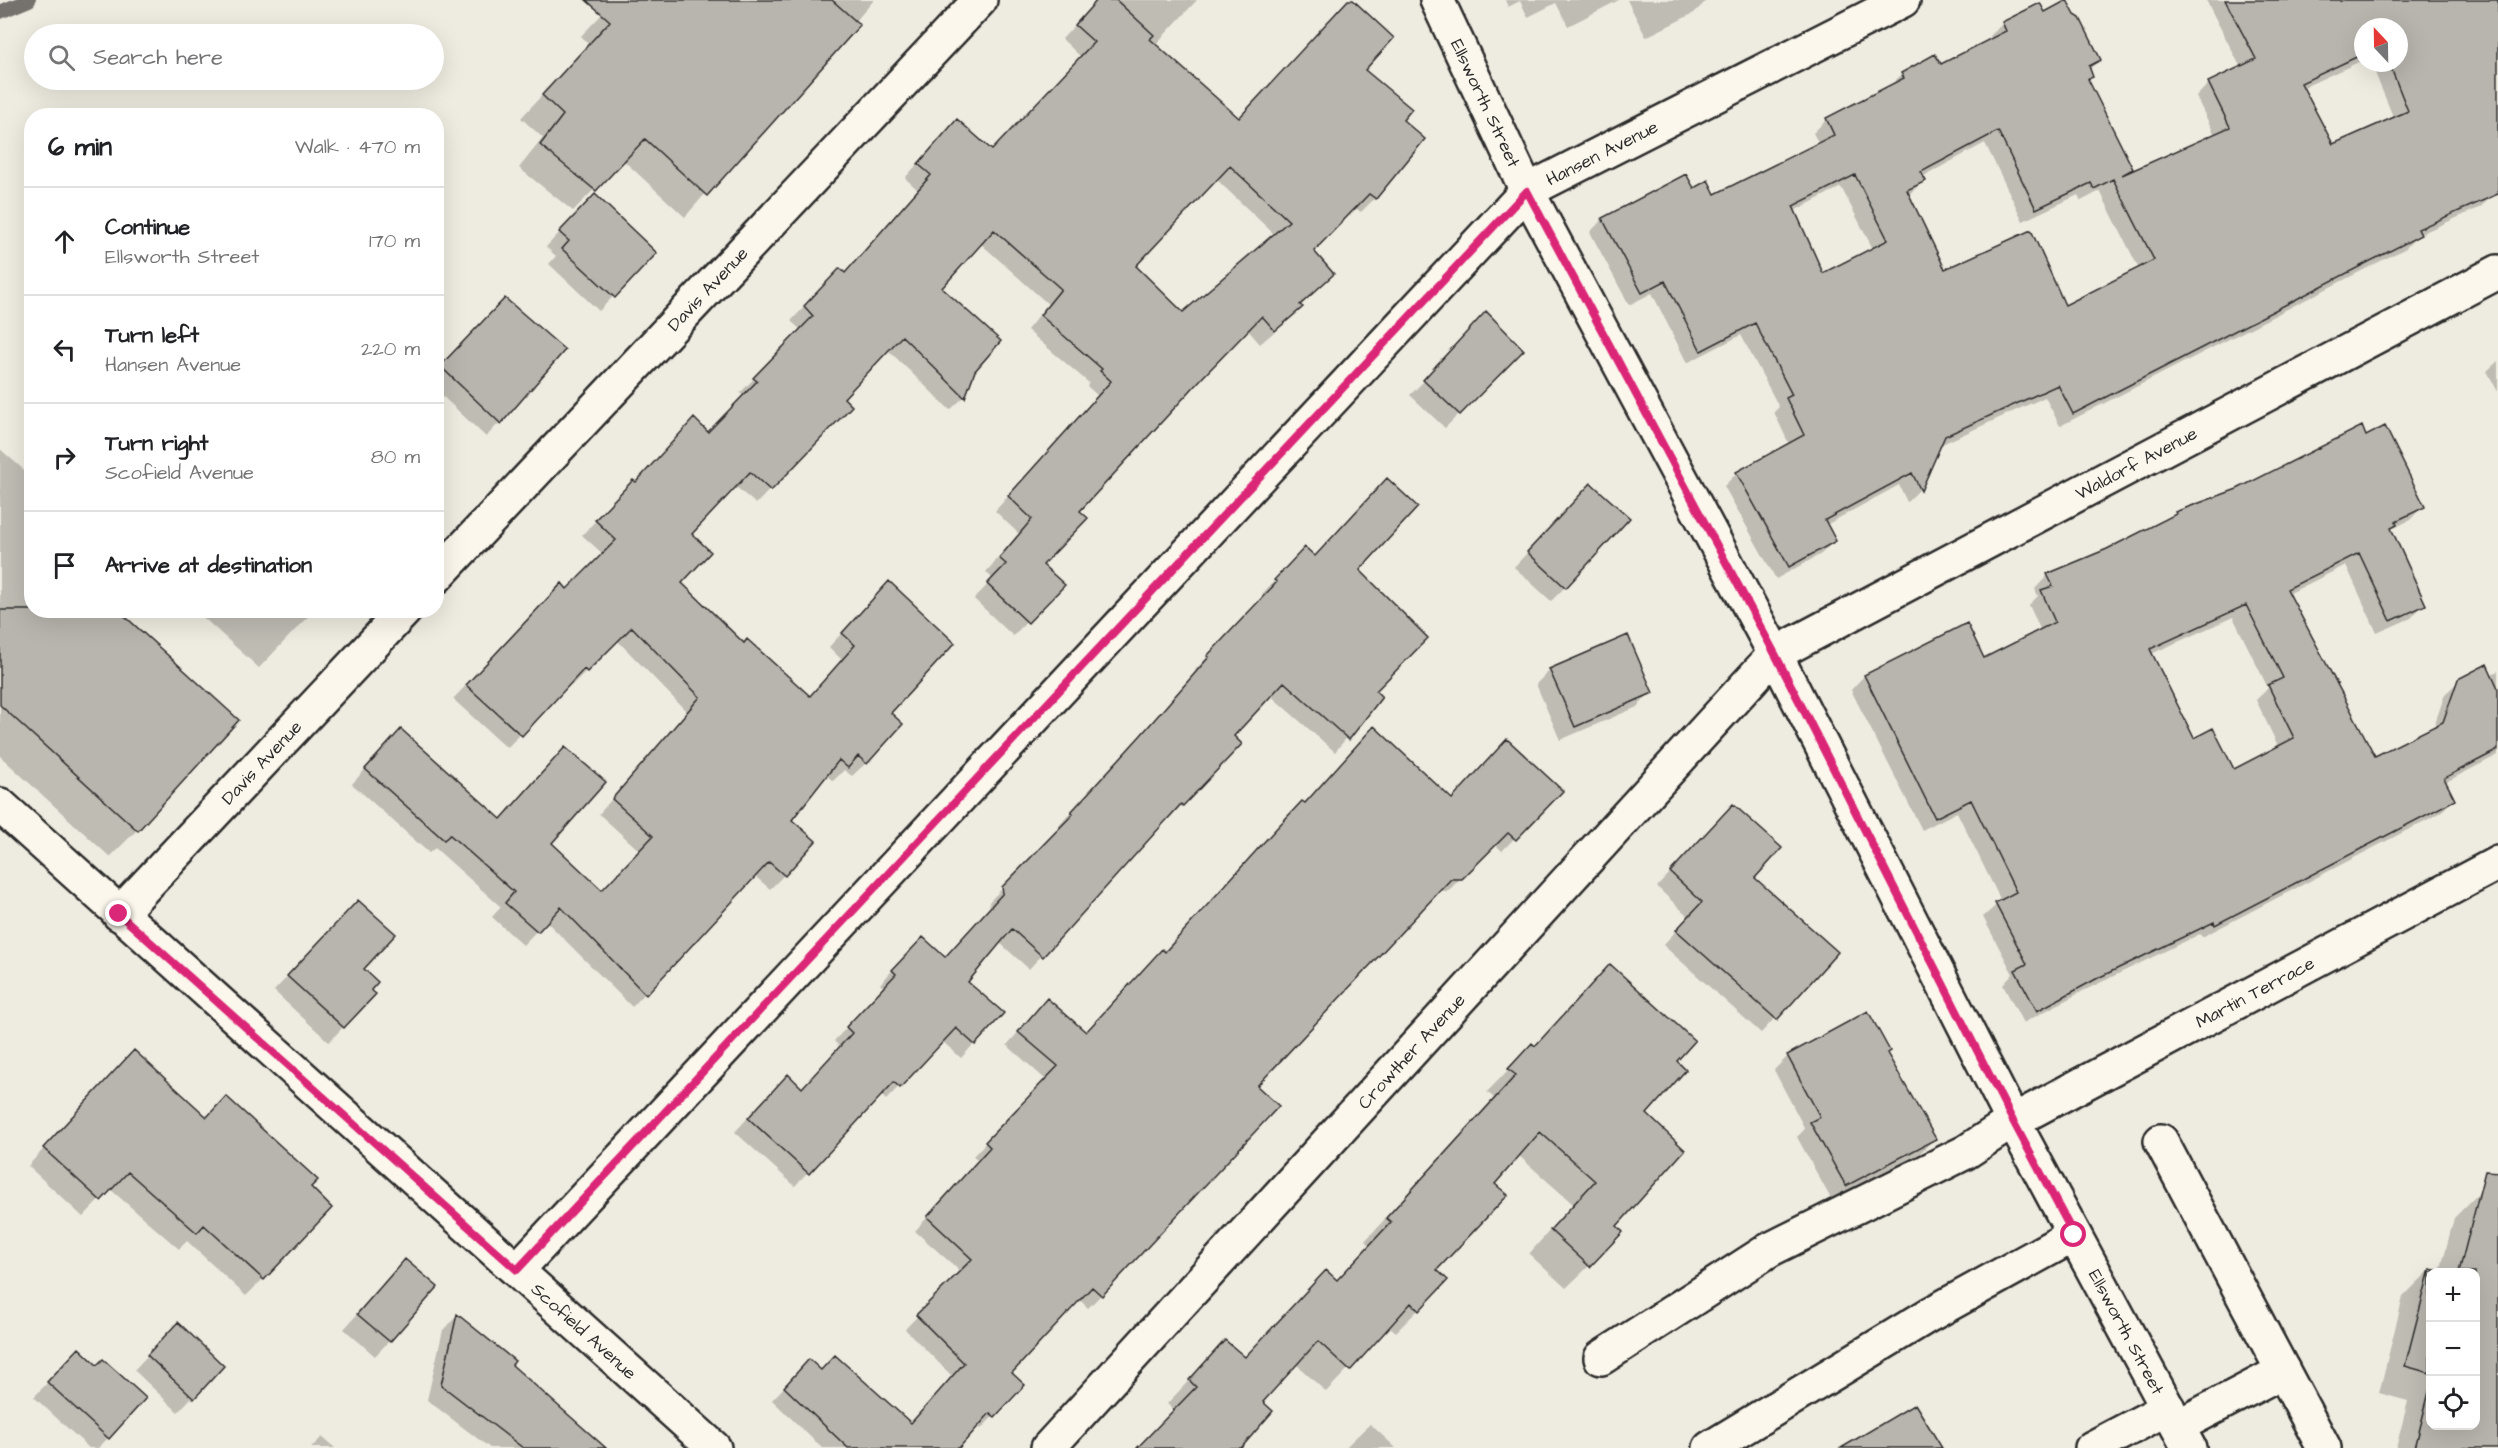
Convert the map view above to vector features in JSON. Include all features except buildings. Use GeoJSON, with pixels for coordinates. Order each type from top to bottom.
{"type":"FeatureCollection","features":[{"type":"Feature","properties":{"kind":"street","name":"Davis Avenue"},"geometry":{"type":"LineString","coordinates":[[444,569],[980,0]]}},
{"type":"Feature","properties":{"kind":"street","name":"Ellsworth Street"},"geometry":{"type":"LineString","coordinates":[[1437,0],[1527,191],[1775,654],[2013,1121],[2178,1428]]}},
{"type":"Feature","properties":{"kind":"street","name":"Hansen Avenue"},"geometry":{"type":"LineString","coordinates":[[517,1270],[1527,191],[1903,0]]}},
{"type":"Feature","properties":{"kind":"street","name":"Waldorf Avenue"},"geometry":{"type":"LineString","coordinates":[[1775,654],[2498,272]]}},
{"type":"Feature","properties":{"kind":"street","name":"Davis Avenue"},"geometry":{"type":"LineString","coordinates":[[119,914],[397,618]]}},
{"type":"Feature","properties":{"kind":"street","name":"Crowther Avenue"},"geometry":{"type":"LineString","coordinates":[[1048,1448],[1775,654]]}},
{"type":"Feature","properties":{"kind":"street","name":"Scofield Avenue"},"geometry":{"type":"LineString","coordinates":[[0,805],[714,1448]]}},
{"type":"Feature","properties":{"kind":"street","name":"Martin Terrace"},"geometry":{"type":"LineString","coordinates":[[1601,1358],[1769,1250],[1966,1152],[2013,1121],[2498,863]]}},
{"type":"Feature","properties":{"kind":"street"},"geometry":{"type":"LineString","coordinates":[[2162,1141],[2324,1448]]}},
{"type":"Feature","properties":{"kind":"street"},"geometry":{"type":"LineString","coordinates":[[1710,1448],[1929,1315],[2074,1235]]}},
{"type":"Feature","properties":{"kind":"street"},"geometry":{"type":"LineString","coordinates":[[2092,1448],[2178,1428],[2283,1371]]}},
{"type":"Feature","properties":{"kind":"waterway"},"geometry":{"type":"LineString","coordinates":[[0,12],[29,0]]}},
{"type":"Feature","properties":{"kind":"route"},"geometry":{"type":"LineString","coordinates":[[119,914],[517,1270],[1527,191],[1775,654],[2013,1121],[2074,1235]]}}]}
